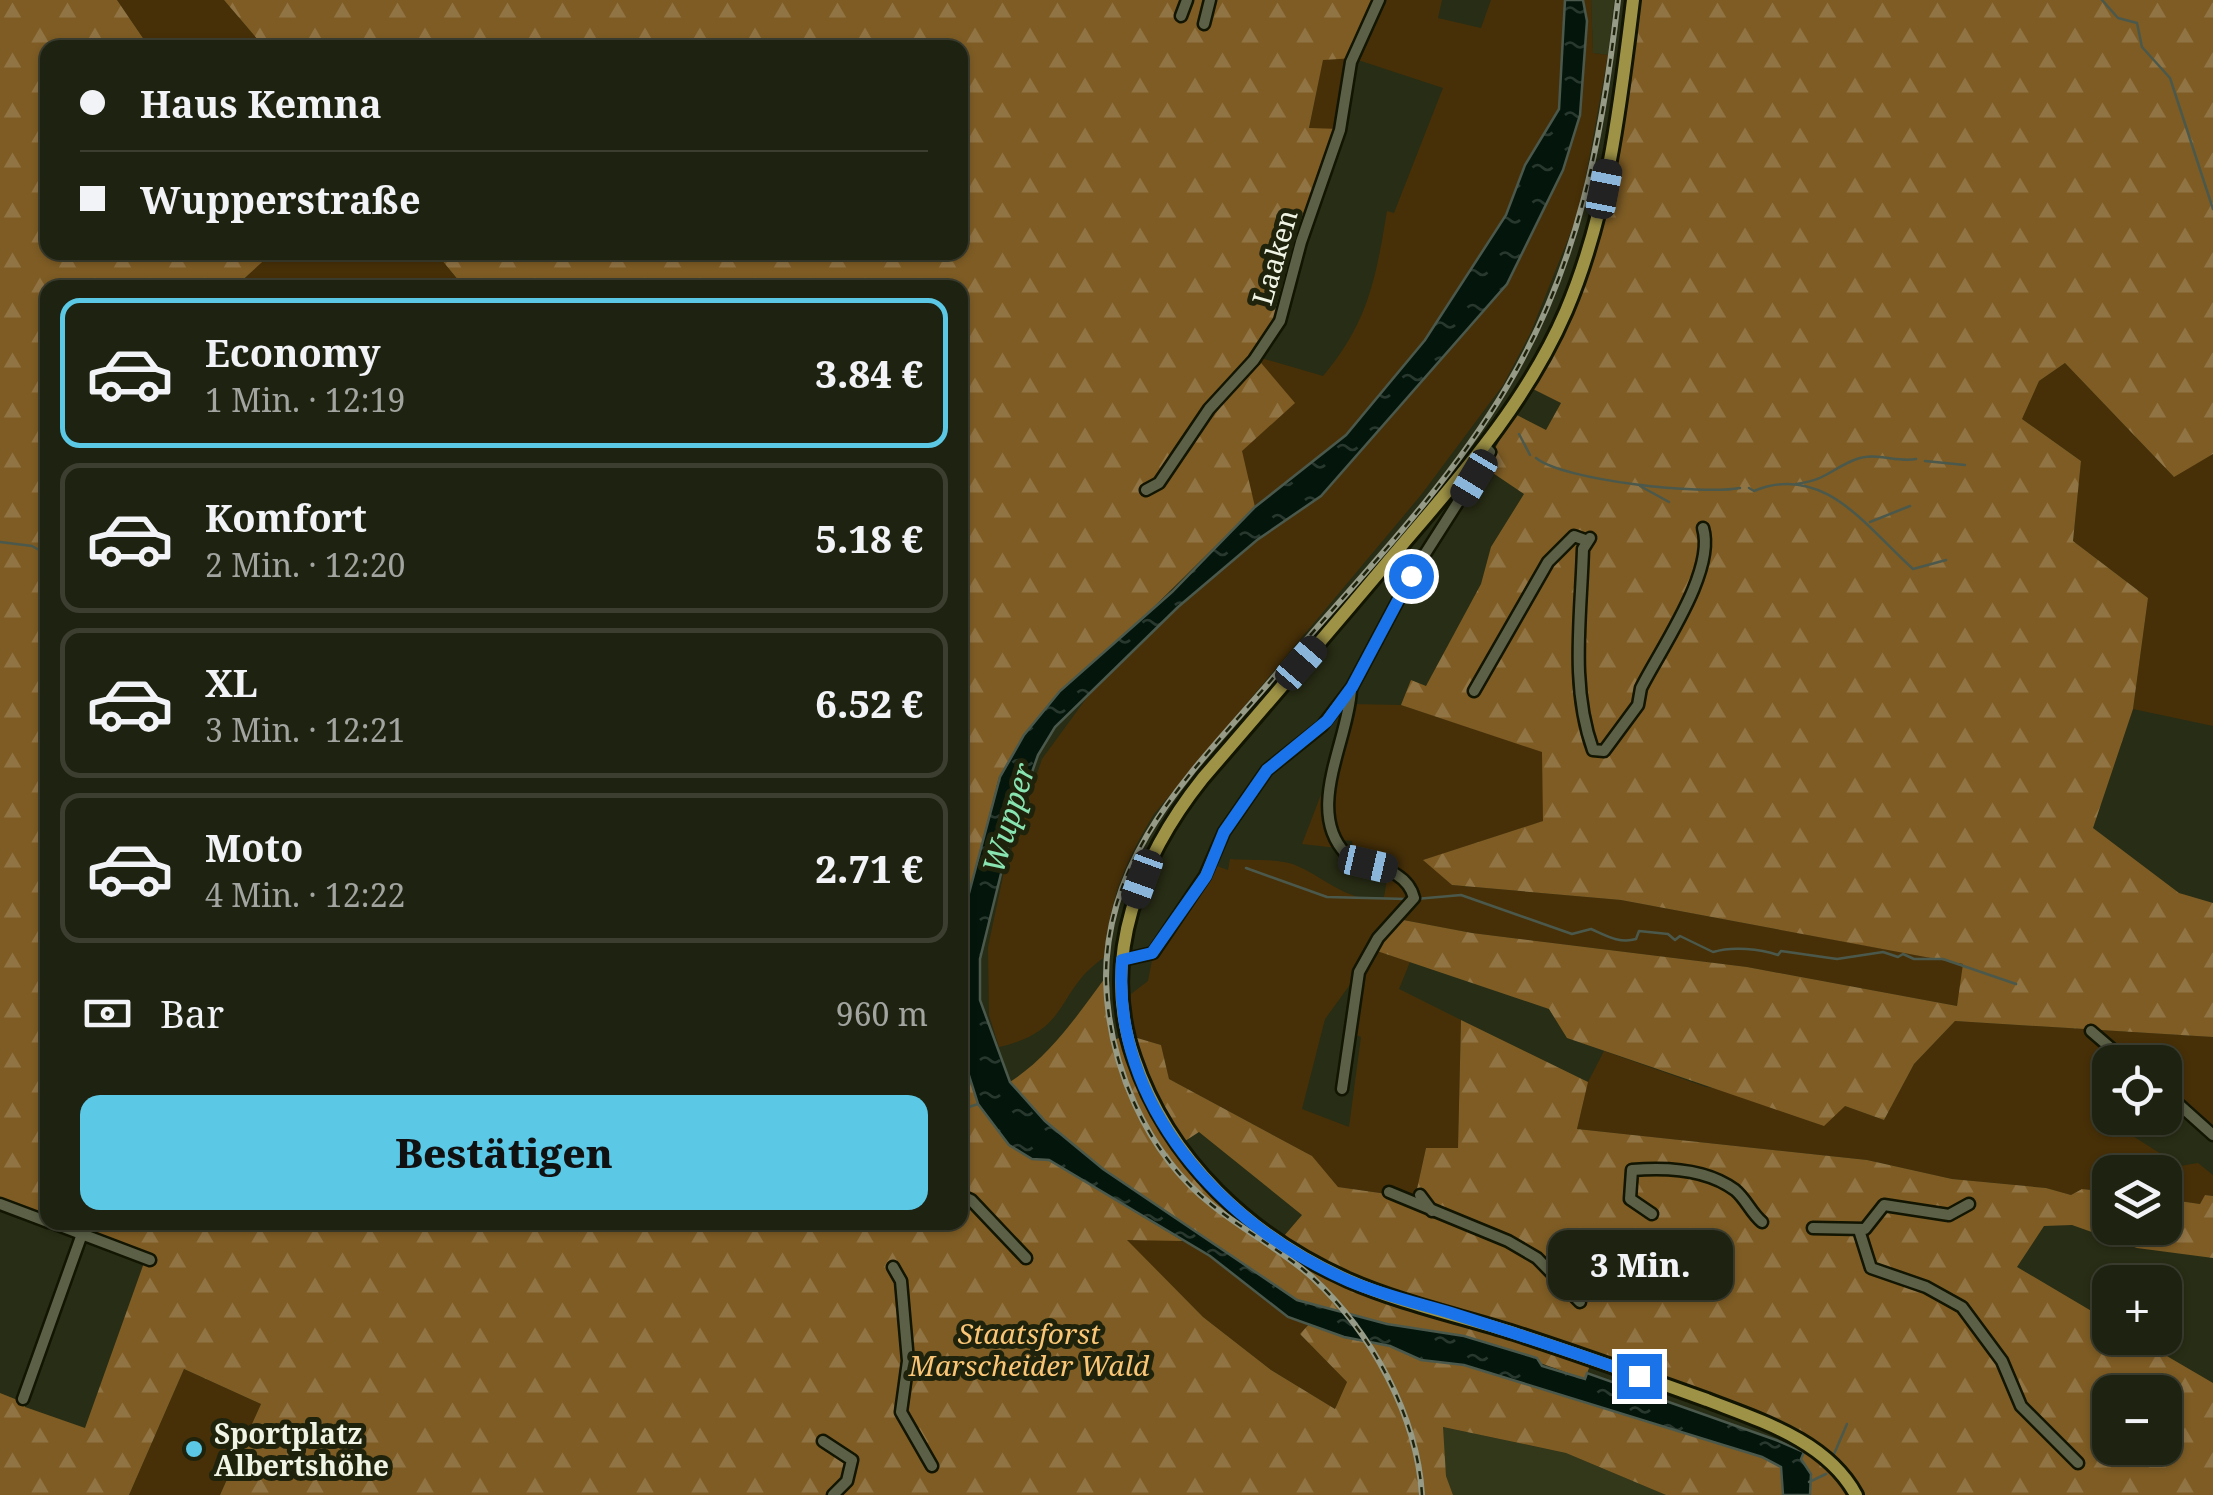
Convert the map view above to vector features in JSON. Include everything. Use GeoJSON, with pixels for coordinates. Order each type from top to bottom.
{"type":"FeatureCollection","features":[{"type":"Feature","properties":{"kind":"main road"},"geometry":{"type":"LineString","coordinates":[[1633,0],[1609,166],[1586,256],[1547,350],[1486,448],[1174,815],[1142,879],[1122,960],[1122,1014],[1139,1074],[1166,1130],[1194,1169],[1242,1214],[1342,1278],[1569,1350],[1736,1411],[1825,1456],[1856,1495]]}},
{"type":"Feature","properties":{"kind":"street"},"geometry":{"type":"LineString","coordinates":[[1181,16],[1186,0]]}},
{"type":"Feature","properties":{"kind":"street"},"geometry":{"type":"LineString","coordinates":[[1204,24],[1210,0]]}},
{"type":"Feature","properties":{"kind":"street","name":"Laaken"},"geometry":{"type":"LineString","coordinates":[[1146,490],[1158,483],[1209,409],[1254,360],[1280,322],[1300,242],[1340,130],[1351,62],[1379,0]]}},
{"type":"Feature","properties":{"kind":"street"},"geometry":{"type":"LineString","coordinates":[[1122,960],[1152,953],[1206,876],[1224,832],[1267,770],[1327,721],[1352,687],[1411,576],[1490,452],[1486,448]]}},
{"type":"Feature","properties":{"kind":"street"},"geometry":{"type":"LineString","coordinates":[[1474,691],[1548,562],[1574,536],[1588,539],[1578,658],[1580,715],[1593,750],[1604,751],[1638,705],[1641,688],[1695,583],[1706,548],[1703,528]]}},
{"type":"Feature","properties":{"kind":"street"},"geometry":{"type":"LineString","coordinates":[[1342,1089],[1359,972],[1378,938],[1411,903],[1414,893],[1390,869],[1346,854],[1328,821],[1328,798],[1348,722],[1352,687]]}},
{"type":"Feature","properties":{"kind":"street"},"geometry":{"type":"LineString","coordinates":[[2091,1031],[2107,1045]]}},
{"type":"Feature","properties":{"kind":"street"},"geometry":{"type":"LineString","coordinates":[[2182,1107],[2213,1135]]}},
{"type":"Feature","properties":{"kind":"street"},"geometry":{"type":"LineString","coordinates":[[1652,1214],[1630,1199],[1632,1170],[1660,1167],[1708,1176],[1735,1190],[1762,1222]]}},
{"type":"Feature","properties":{"kind":"street"},"geometry":{"type":"LineString","coordinates":[[1389,1192],[1533,1256],[1580,1302]]}},
{"type":"Feature","properties":{"kind":"street"},"geometry":{"type":"LineString","coordinates":[[1420,1196],[1433,1211]]}},
{"type":"Feature","properties":{"kind":"street"},"geometry":{"type":"LineString","coordinates":[[968,1198],[1026,1258]]}},
{"type":"Feature","properties":{"kind":"street"},"geometry":{"type":"LineString","coordinates":[[0,1204],[40,1219]]}},
{"type":"Feature","properties":{"kind":"street"},"geometry":{"type":"LineString","coordinates":[[1812,1228],[1859,1230],[1884,1205],[1949,1215],[1969,1204]]}},
{"type":"Feature","properties":{"kind":"street"},"geometry":{"type":"LineString","coordinates":[[71,1230],[150,1260]]}},
{"type":"Feature","properties":{"kind":"street"},"geometry":{"type":"LineString","coordinates":[[1859,1230],[1870,1268],[1943,1296],[1971,1317],[2002,1361],[2021,1406],[2078,1463]]}},
{"type":"Feature","properties":{"kind":"street"},"geometry":{"type":"LineString","coordinates":[[23,1399],[82,1234]]}},
{"type":"Feature","properties":{"kind":"street"},"geometry":{"type":"LineString","coordinates":[[893,1267],[901,1281],[908,1361],[901,1412],[932,1466]]}},
{"type":"Feature","properties":{"kind":"street"},"geometry":{"type":"LineString","coordinates":[[823,1441],[852,1460],[847,1481],[833,1495]]}},
{"type":"Feature","properties":{"kind":"shaded area"},"geometry":{"type":"Polygon","coordinates":[[[117,0],[224,0],[258,40],[144,40],[117,0]]]}},
{"type":"Feature","properties":{"kind":"shaded area"},"geometry":{"type":"Polygon","coordinates":[[[1379,0],[1442,0],[1438,18],[1481,28],[1491,0],[1565,0],[1559,109],[1525,165],[1506,215],[1425,340],[1346,435],[1255,507],[1248,483],[968,640],[1261,358],[1323,376],[1350,337],[1368,299],[1387,211],[1394,213],[1443,88],[1355,59],[1340,129],[1309,129],[1323,59],[1379,0]]]}},
{"type":"Feature","properties":{"kind":"shaded area"},"geometry":{"type":"Polygon","coordinates":[[[1583,0],[1591,0],[1593,53],[1608,55],[1580,209],[1530,334],[1503,385],[1421,495],[1154,814],[1120,883],[1105,957],[1077,983],[1040,1031],[999,1047],[989,1015],[988,947],[1004,872],[1042,759],[1094,688],[1178,607],[1257,540],[1321,496],[1507,284],[1563,170],[1580,115],[1587,21],[1583,0]]]}},
{"type":"Feature","properties":{"kind":"shaded area"},"geometry":{"type":"Polygon","coordinates":[[[1591,0],[1614,0],[1608,55],[1593,53],[1591,0]]]}},
{"type":"Feature","properties":{"kind":"shaded area"},"geometry":{"type":"Polygon","coordinates":[[[264,260],[442,260],[458,280],[243,280],[264,260]]]}},
{"type":"Feature","properties":{"kind":"shaded area"},"geometry":{"type":"Polygon","coordinates":[[[2065,363],[2173,476],[2213,454],[2213,726],[2133,709],[2148,598],[2073,541],[2081,461],[2022,419],[2039,381],[2065,363]]]}},
{"type":"Feature","properties":{"kind":"shaded area"},"geometry":{"type":"Polygon","coordinates":[[[1352,704],[1401,705],[1542,751],[1544,821],[1424,860],[1452,885],[1621,900],[1964,964],[1957,1006],[1747,967],[1472,933],[1398,919],[1375,950],[1410,962],[1399,989],[1461,1020],[1458,1149],[1426,1148],[1415,1198],[1338,1187],[1310,1155],[1169,1079],[1161,1045],[1127,1035],[1131,994],[1148,981],[1153,955],[1214,865],[1228,870],[1230,859],[1288,863],[1348,893],[1371,899],[1384,898],[1388,871],[1411,894],[1396,916],[1409,909],[1414,889],[1390,867],[1348,851],[1353,848],[1352,841],[1341,840],[1334,828],[1332,795],[1352,704]],[[1357,975],[1325,1019],[1302,1109],[1349,1127],[1361,1037],[1349,1032],[1357,975]]]}},
{"type":"Feature","properties":{"kind":"shaded area"},"geometry":{"type":"Polygon","coordinates":[[[1331,769],[1326,797],[1337,848],[1302,844],[1331,769]]]}},
{"type":"Feature","properties":{"kind":"shaded area"},"geometry":{"type":"Polygon","coordinates":[[[1955,1021],[2213,1037],[2213,1136],[2182,1109],[2182,1045],[2092,1045],[2092,1135],[2131,1135],[2163,1155],[2092,1155],[2092,1190],[2082,1189],[2071,1195],[2046,1188],[1952,1179],[1867,1160],[1577,1129],[1588,1082],[1604,1051],[1706,1087],[1845,1106],[1884,1120],[1914,1064],[1955,1021]]]}},
{"type":"Feature","properties":{"kind":"shaded area"},"geometry":{"type":"Polygon","coordinates":[[[2198,1163],[2213,1175],[2213,1196],[2205,1195],[2200,1204],[2182,1201],[2182,1166],[2198,1163]]]}},
{"type":"Feature","properties":{"kind":"shaded area"},"geometry":{"type":"Polygon","coordinates":[[[1125,1239],[1173,1240],[1195,1246],[1275,1305],[1311,1322],[1300,1334],[1347,1382],[1335,1409],[1271,1370],[1203,1317],[1125,1239]]]}},
{"type":"Feature","properties":{"kind":"shaded area","name":"Sportplatz Albertshöhe"},"geometry":{"type":"Polygon","coordinates":[[[184,1369],[261,1404],[220,1495],[129,1495],[184,1369]]]}},
{"type":"Feature","properties":{"kind":"shaded area"},"geometry":{"type":"Polygon","coordinates":[[[1442,1427],[1566,1453],[1666,1495],[1453,1495],[1446,1476],[1442,1427]]]}},
{"type":"Feature","properties":{"kind":"green space"},"geometry":{"type":"Polygon","coordinates":[[[0,0],[117,0],[144,40],[40,40],[40,260],[264,260],[243,280],[40,280],[40,1214],[0,1200],[0,0]]]}},
{"type":"Feature","properties":{"kind":"green space"},"geometry":{"type":"Polygon","coordinates":[[[224,0],[1379,0],[1355,58],[1323,60],[1309,128],[1340,129],[1286,298],[1256,357],[1295,403],[1242,451],[1255,507],[1024,735],[999,777],[968,896],[968,280],[458,280],[442,260],[968,260],[968,40],[258,40],[224,0]]]}},
{"type":"Feature","properties":{"kind":"green space"},"geometry":{"type":"Polygon","coordinates":[[[1638,0],[2213,0],[2213,454],[2174,477],[2065,363],[2039,381],[2022,419],[2081,461],[2073,541],[2148,598],[2133,709],[2093,828],[2179,893],[2213,903],[2213,1037],[1955,1021],[1914,1064],[1884,1120],[1845,1106],[1824,1126],[1567,1038],[1549,1009],[1374,950],[1398,919],[1472,933],[1747,967],[1957,1006],[1963,964],[1621,900],[1452,885],[1423,860],[1543,821],[1542,752],[1401,705],[1411,680],[1426,686],[1481,584],[1491,547],[1524,494],[1484,467],[1515,414],[1546,430],[1561,403],[1531,388],[1581,282],[1638,0]]]}},
{"type":"Feature","properties":{"kind":"green space"},"geometry":{"type":"Polygon","coordinates":[[[1105,978],[1111,1041],[1127,1035],[1161,1045],[1169,1079],[1312,1156],[1338,1187],[1415,1198],[1426,1148],[1458,1148],[1461,1020],[1588,1082],[1577,1129],[1867,1160],[1952,1179],[2046,1188],[2071,1195],[2082,1189],[2092,1190],[2092,1232],[2072,1225],[2044,1226],[2017,1267],[2092,1311],[2092,1355],[2165,1355],[2213,1383],[2213,1495],[1810,1495],[1811,1474],[1801,1459],[1804,1452],[1791,1446],[1791,1435],[1592,1360],[1585,1379],[1464,1336],[1387,1324],[1297,1300],[1103,1169],[1045,1121],[1010,1082],[1050,1048],[1105,978]],[[1199,1132],[1182,1143],[1218,1190],[1284,1236],[1302,1215],[1199,1132]]]}},
{"type":"Feature","properties":{"kind":"green space","name":"Staatsforst Marscheider Wald"},"geometry":{"type":"Polygon","coordinates":[[[968,1072],[978,1104],[1032,1159],[1049,1160],[1183,1241],[1127,1240],[1203,1317],[1271,1370],[1335,1409],[1347,1382],[1300,1334],[1311,1322],[1345,1338],[1390,1346],[1421,1360],[1463,1365],[1762,1457],[1781,1467],[1783,1495],[1666,1495],[1566,1453],[1443,1427],[1446,1476],[1453,1495],[220,1495],[261,1404],[184,1369],[129,1495],[0,1495],[0,1393],[25,1403],[25,1407],[85,1428],[145,1260],[77,1230],[968,1230],[968,1072]]]}},
{"type":"Feature","properties":{"kind":"green space"},"geometry":{"type":"Polygon","coordinates":[[[2205,1195],[2213,1196],[2213,1258],[2129,1245],[2182,1245],[2182,1201],[2200,1204],[2205,1195]]]}},
{"type":"Feature","properties":{"kind":"water","name":"Wupper"},"geometry":{"type":"Polygon","coordinates":[[[1565,0],[1583,0],[1587,21],[1580,115],[1563,170],[1507,284],[1321,496],[1257,540],[1178,607],[1055,727],[1038,755],[1012,829],[980,959],[980,1000],[1010,1082],[1045,1121],[1103,1169],[1297,1300],[1387,1324],[1464,1336],[1537,1358],[1542,1366],[1585,1379],[1587,1373],[1776,1440],[1804,1452],[1801,1459],[1811,1474],[1810,1495],[1783,1495],[1781,1467],[1762,1457],[1464,1365],[1421,1360],[1390,1346],[1344,1337],[1288,1317],[1210,1256],[1049,1160],[1032,1159],[1009,1145],[978,1104],[968,1072],[968,897],[1000,777],[1024,735],[1060,691],[1172,592],[1255,507],[1346,435],[1425,340],[1506,215],[1525,165],[1559,109],[1565,0]]]}},
{"type":"Feature","properties":{"kind":"waterway"},"geometry":{"type":"LineString","coordinates":[[2102,0],[2118,18],[2137,23],[2142,47],[2170,78],[2213,209]]}},
{"type":"Feature","properties":{"kind":"waterway"},"geometry":{"type":"LineString","coordinates":[[1519,434],[1530,455]]}},
{"type":"Feature","properties":{"kind":"waterway"},"geometry":{"type":"LineString","coordinates":[[1536,458],[1575,473],[1635,484],[1696,490],[1740,488]]}},
{"type":"Feature","properties":{"kind":"waterway"},"geometry":{"type":"LineString","coordinates":[[1796,484],[1822,477],[1862,458],[1916,459]]}},
{"type":"Feature","properties":{"kind":"waterway"},"geometry":{"type":"LineString","coordinates":[[1925,461],[1965,465]]}},
{"type":"Feature","properties":{"kind":"waterway"},"geometry":{"type":"LineString","coordinates":[[1749,488],[1754,491],[1779,484],[1802,485],[1823,492],[1861,519],[1913,569],[1946,560]]}},
{"type":"Feature","properties":{"kind":"waterway"},"geometry":{"type":"LineString","coordinates":[[1640,486],[1669,502]]}},
{"type":"Feature","properties":{"kind":"waterway"},"geometry":{"type":"LineString","coordinates":[[1870,522],[1910,506]]}},
{"type":"Feature","properties":{"kind":"waterway"},"geometry":{"type":"LineString","coordinates":[[0,542],[40,550]]}},
{"type":"Feature","properties":{"kind":"waterway"},"geometry":{"type":"LineString","coordinates":[[1246,868],[1327,897],[1406,899]]}},
{"type":"Feature","properties":{"kind":"waterway"},"geometry":{"type":"LineString","coordinates":[[1416,899],[1461,895],[1572,934],[1591,929],[1624,940],[1636,939],[1639,931],[1668,934],[1713,952],[1746,949],[1837,959],[1883,952],[1914,959],[1943,959],[2016,984]]}},
{"type":"Feature","properties":{"kind":"waterway"},"geometry":{"type":"LineString","coordinates":[[968,1107],[978,1104]]}},
{"type":"Feature","properties":{"kind":"waterway"},"geometry":{"type":"LineString","coordinates":[[1834,1454],[1847,1424]]}},
{"type":"Feature","properties":{"kind":"waterway"},"geometry":{"type":"LineString","coordinates":[[1809,1482],[1826,1474]]}},
{"type":"Feature","properties":{"kind":"railway"},"geometry":{"type":"LineString","coordinates":[[1422,1495],[1401,1405],[1354,1323],[1313,1278],[1189,1184],[1150,1133],[1135,1104],[1114,1043],[1106,980],[1110,935],[1120,893],[1136,854],[1182,784],[1424,504],[1481,428],[1531,342],[1552,295],[1583,200],[1604,102],[1618,0]]}},
{"type":"Feature","properties":{"kind":"place","name":"Sportplatz Albertshöhe"},"geometry":{"type":"Point","coordinates":[194,1449]}},
{"type":"Feature","properties":{"kind":"route"},"geometry":{"type":"LineString","coordinates":[[1411,576],[1352,687],[1327,721],[1267,770],[1224,832],[1206,876],[1152,953],[1122,960],[1120,988],[1126,1034],[1139,1074],[1174,1142],[1216,1194],[1242,1214],[1351,1282],[1639,1376]]}}]}
